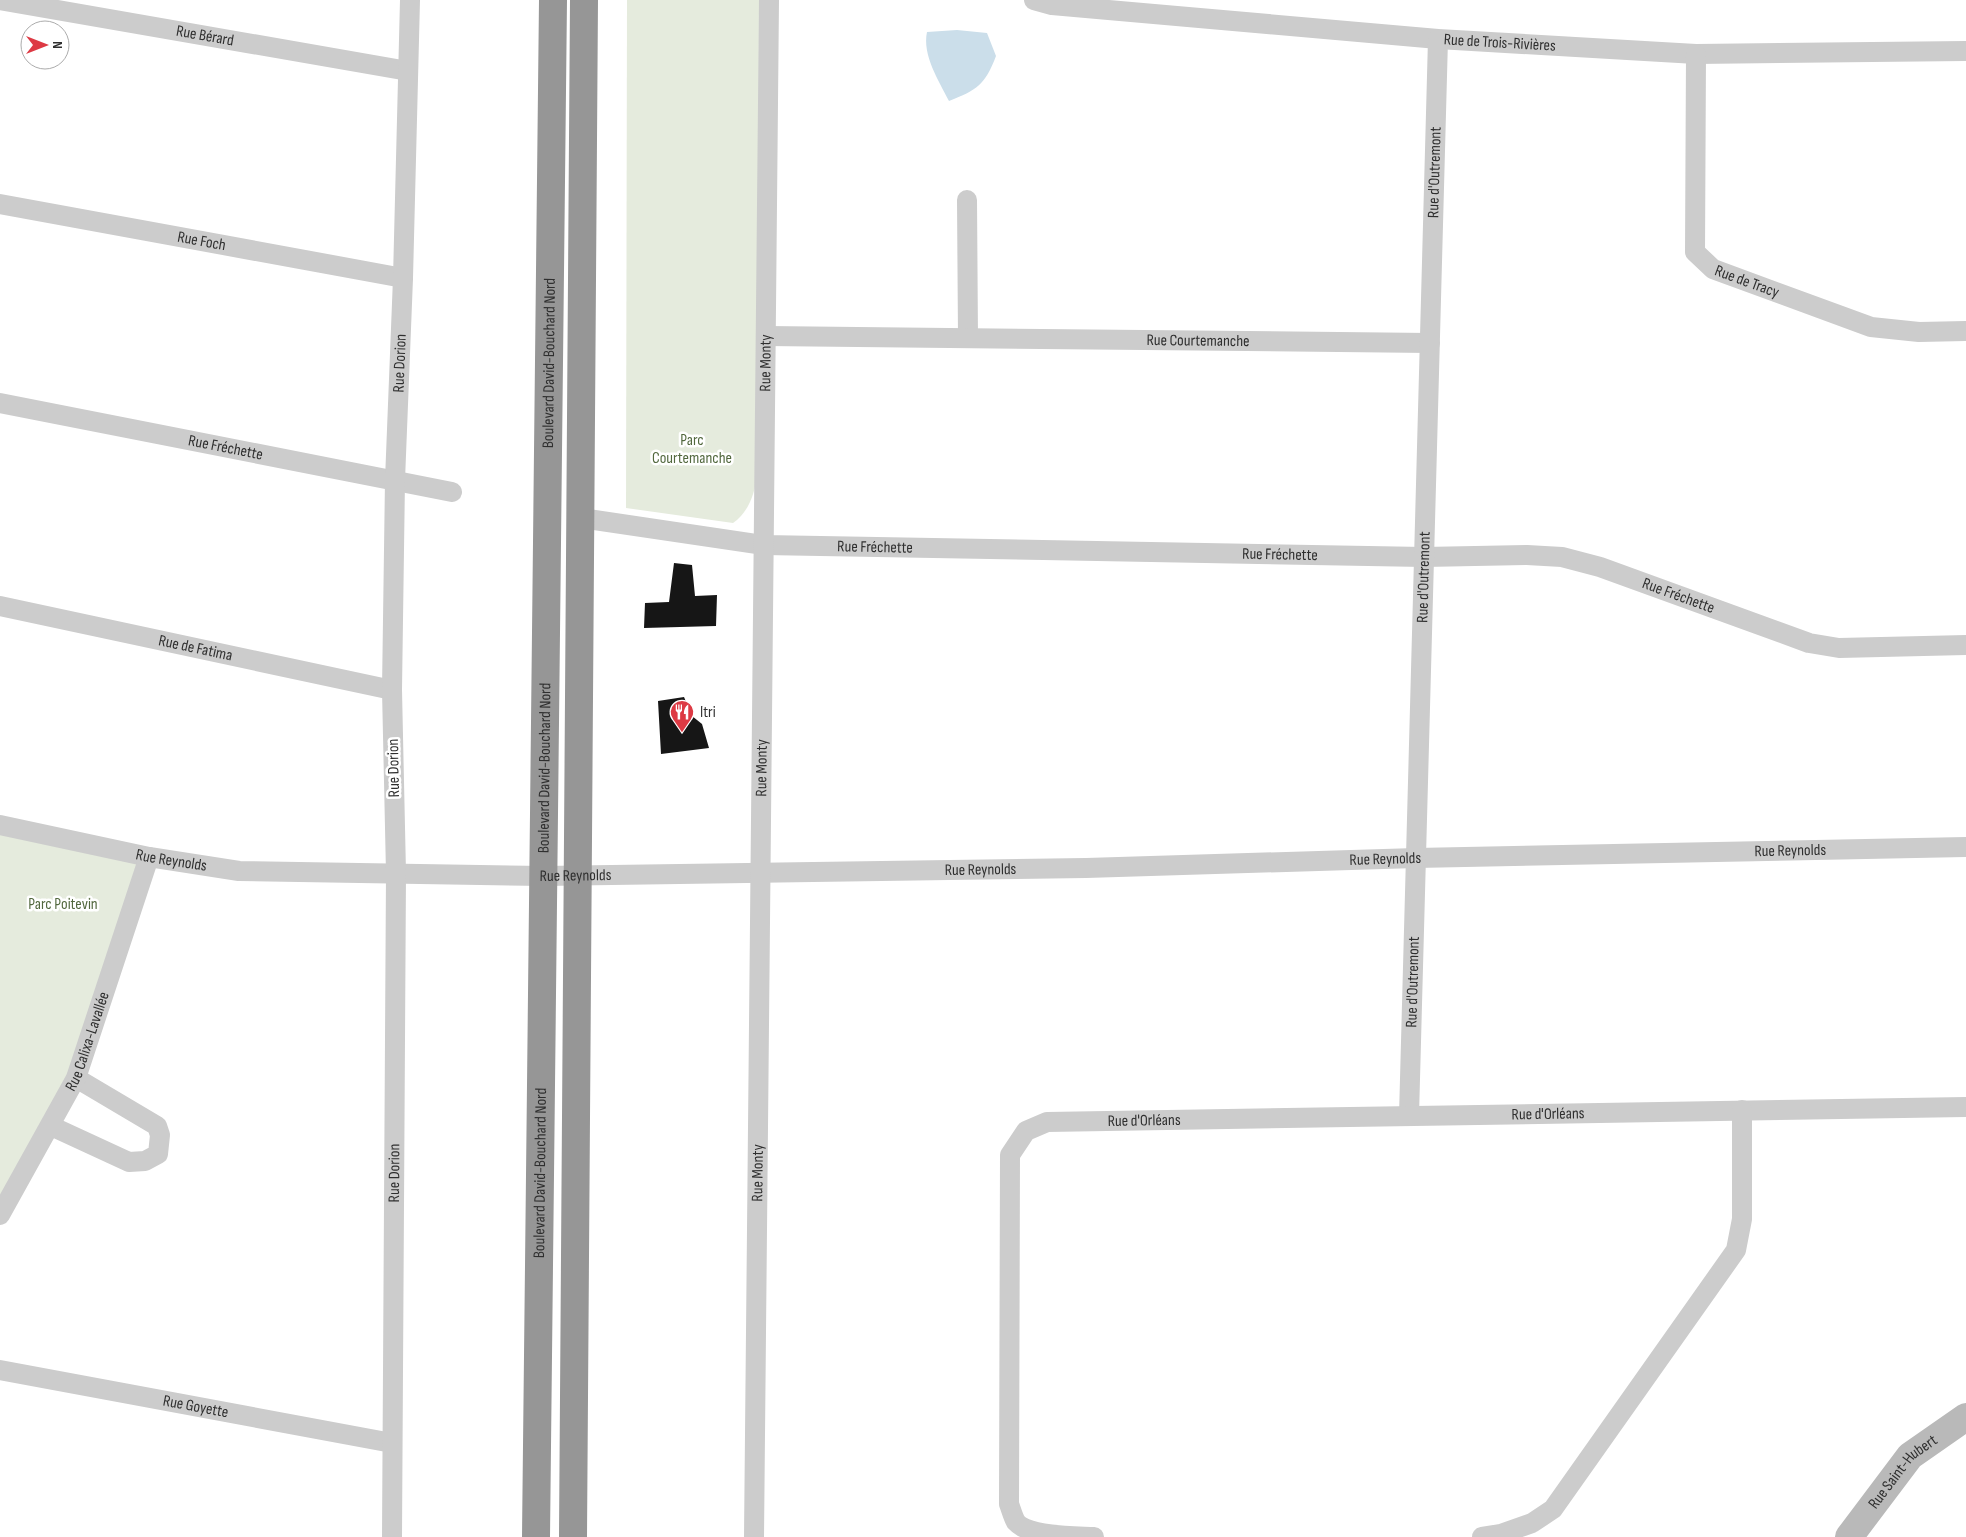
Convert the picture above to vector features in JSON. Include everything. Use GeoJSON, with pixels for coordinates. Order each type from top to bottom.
{"type":"FeatureCollection","features":[{"type":"Feature","properties":{"kind":"highway","name":"Boulevard David-Bouchard Nord"},"geometry":{"type":"LineString","coordinates":[[536,1537],[553,0]]}},
{"type":"Feature","properties":{"kind":"highway","name":"Boulevard David-Bouchard Nord"},"geometry":{"type":"LineString","coordinates":[[573,1537],[584,0]]}},
{"type":"Feature","properties":{"kind":"street","name":"Rue Bérard"},"geometry":{"type":"LineString","coordinates":[[0,0],[408,71]]}},
{"type":"Feature","properties":{"kind":"street"},"geometry":{"type":"LineString","coordinates":[[0,10],[4,0]]}},
{"type":"Feature","properties":{"kind":"street","name":"Rue Dorion"},"geometry":{"type":"LineString","coordinates":[[392,1537],[396,873],[392,690],[395,480],[403,278],[410,0]]}},
{"type":"Feature","properties":{"kind":"street","name":"Rue Monty"},"geometry":{"type":"LineString","coordinates":[[754,1537],[769,0]]}},
{"type":"Feature","properties":{"kind":"street","name":"Rue de Trois-Rivières"},"geometry":{"type":"LineString","coordinates":[[1034,0],[1052,5],[1438,39],[1696,54],[1966,52]]}},
{"type":"Feature","properties":{"kind":"street","name":"Rue d'Outremont"},"geometry":{"type":"LineString","coordinates":[[1409,1116],[1438,39]]}},
{"type":"Feature","properties":{"kind":"street","name":"Rue de Tracy"},"geometry":{"type":"LineString","coordinates":[[1696,54],[1696,252],[1713,269],[1871,327],[1919,332],[1966,331]]}},
{"type":"Feature","properties":{"kind":"street"},"geometry":{"type":"LineString","coordinates":[[967,200],[968,338]]}},
{"type":"Feature","properties":{"kind":"street","name":"Rue Foch"},"geometry":{"type":"LineString","coordinates":[[0,204],[403,278]]}},
{"type":"Feature","properties":{"kind":"street","name":"Rue Courtemanche"},"geometry":{"type":"LineString","coordinates":[[766,336],[1430,343]]}},
{"type":"Feature","properties":{"kind":"street","name":"Rue Fréchette"},"geometry":{"type":"LineString","coordinates":[[0,403],[452,492]]}},
{"type":"Feature","properties":{"kind":"street","name":"Rue Fréchette"},"geometry":{"type":"LineString","coordinates":[[581,518],[764,545],[1424,557],[1527,555],[1562,557],[1600,567],[1809,643],[1839,648],[1966,645]]}},
{"type":"Feature","properties":{"kind":"street","name":"Rue de Fatima"},"geometry":{"type":"LineString","coordinates":[[0,606],[392,690]]}},
{"type":"Feature","properties":{"kind":"street","name":"Rue Reynolds"},"geometry":{"type":"LineString","coordinates":[[0,825],[148,857],[239,871],[544,876],[1076,868],[1416,858],[1966,848]]}},
{"type":"Feature","properties":{"kind":"street","name":"Rue Calixa-Lavallée"},"geometry":{"type":"LineString","coordinates":[[0,1214],[51,1126],[76,1078],[148,857]]}},
{"type":"Feature","properties":{"kind":"street"},"geometry":{"type":"LineString","coordinates":[[51,1126],[129,1162],[145,1161],[158,1154],[160,1135],[157,1126],[76,1078]]}},
{"type":"Feature","properties":{"kind":"street","name":"Rue d'Orléans"},"geometry":{"type":"LineString","coordinates":[[1094,1537],[1047,1536],[1028,1530],[1016,1523],[1009,1504],[1010,1154],[1026,1131],[1047,1122],[1966,1107]]}},
{"type":"Feature","properties":{"kind":"street"},"geometry":{"type":"LineString","coordinates":[[1482,1537],[1501,1534],[1532,1523],[1553,1509],[1736,1250],[1742,1219],[1742,1110]]}},
{"type":"Feature","properties":{"kind":"street","name":"Rue Goyette"},"geometry":{"type":"LineString","coordinates":[[0,1370],[392,1443]]}},
{"type":"Feature","properties":{"kind":"street","name":"Rue Saint-Hubert"},"geometry":{"type":"LineString","coordinates":[[1849,1537],[1910,1456],[1966,1416]]}},
{"type":"Feature","properties":{"kind":"green space","name":"Parc Courtemanche"},"geometry":{"type":"Polygon","coordinates":[[[627,0],[759,0],[758,474],[753,495],[744,513],[733,523],[626,508],[627,0]]]}},
{"type":"Feature","properties":{"kind":"green space","name":"Parc Poitevin"},"geometry":{"type":"Polygon","coordinates":[[[0,828],[147,856],[51,1126],[0,1224],[0,828]]]}},
{"type":"Feature","properties":{"kind":"water"},"geometry":{"type":"Polygon","coordinates":[[[957,30],[987,33],[996,56],[988,74],[979,85],[973,90],[949,101],[929,59],[926,41],[927,32],[957,30]]]}},
{"type":"Feature","properties":{"kind":"building"},"geometry":{"type":"Polygon","coordinates":[[[674,563],[692,565],[695,596],[717,595],[716,626],[644,628],[645,603],[669,602],[674,563]]]}},
{"type":"Feature","properties":{"kind":"building","name":"Itri"},"geometry":{"type":"Polygon","coordinates":[[[684,697],[692,716],[702,724],[709,748],[661,754],[658,701],[684,697]]]}},
{"type":"Feature","properties":{"kind":"place","name":"Itri"},"geometry":{"type":"Point","coordinates":[682,733]}}]}
